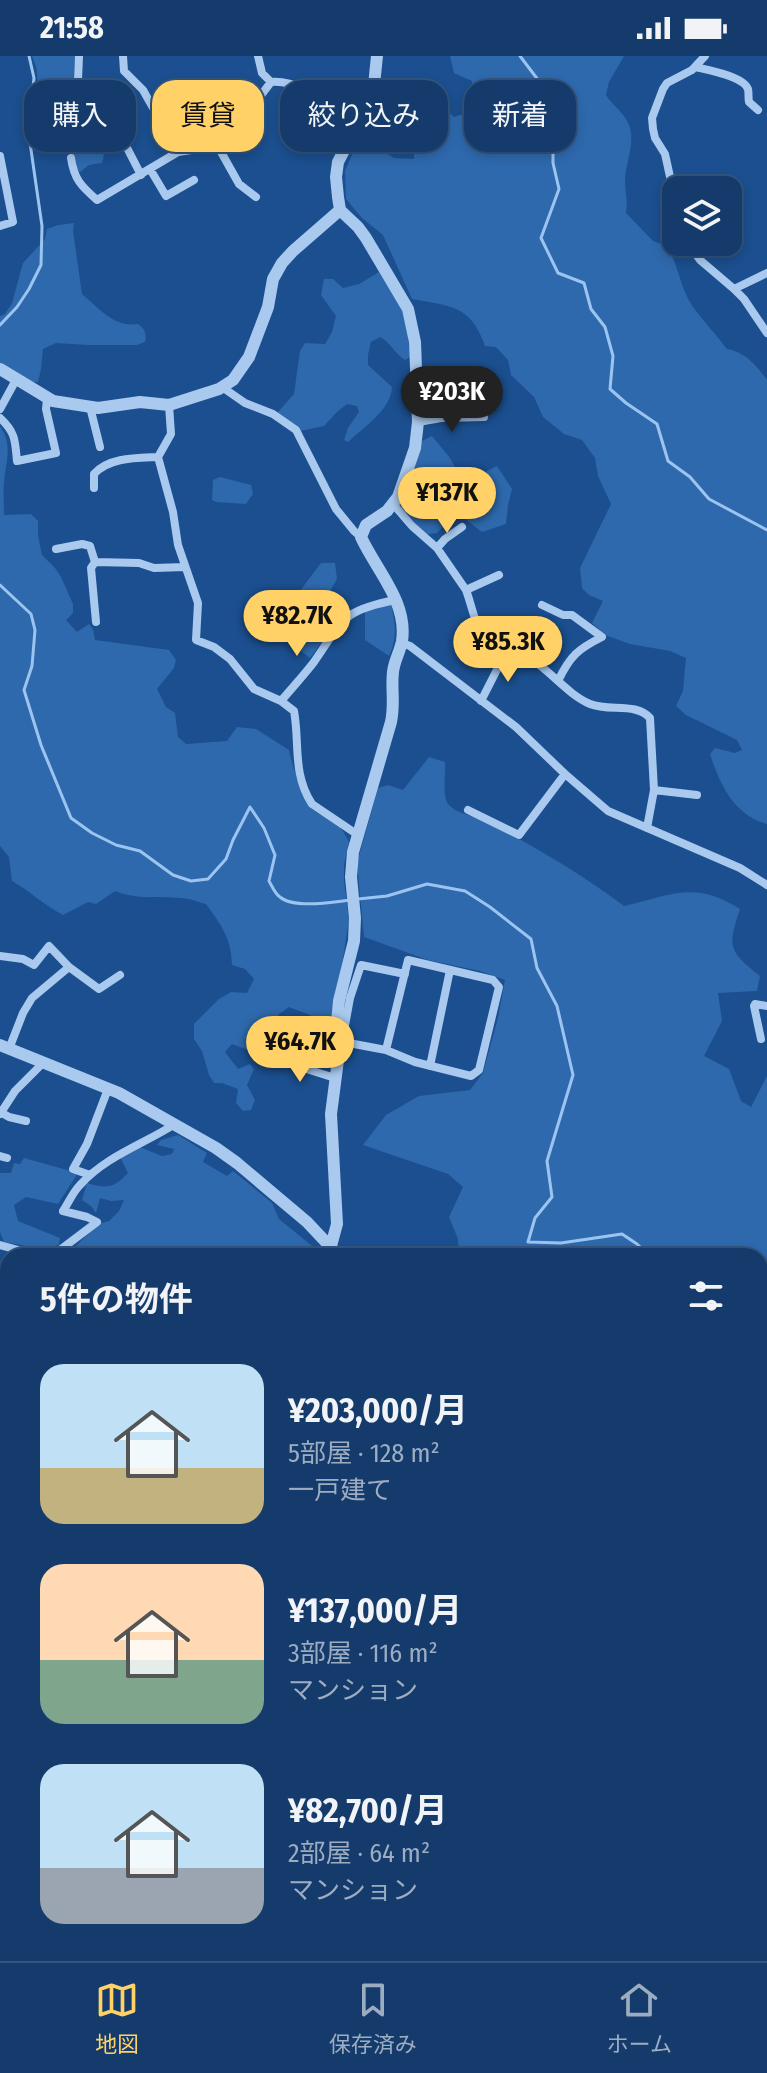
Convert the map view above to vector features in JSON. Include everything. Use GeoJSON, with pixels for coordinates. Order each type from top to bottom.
{"type":"FeatureCollection","features":[{"type":"Feature","properties":{"kind":"street"},"geometry":{"type":"LineString","coordinates":[[79,56],[78,80],[105,105],[141,175]]}},
{"type":"Feature","properties":{"kind":"street"},"geometry":{"type":"LineString","coordinates":[[123,56],[124,71],[143,90],[152,106]]}},
{"type":"Feature","properties":{"kind":"street"},"geometry":{"type":"LineString","coordinates":[[258,56],[262,73],[271,82],[280,82]]}},
{"type":"Feature","properties":{"kind":"street"},"geometry":{"type":"LineString","coordinates":[[375,80],[377,56]]}},
{"type":"Feature","properties":{"kind":"street"},"geometry":{"type":"LineString","coordinates":[[670,176],[665,154],[655,138],[652,118],[667,83],[695,67],[705,56]]}},
{"type":"Feature","properties":{"kind":"street"},"geometry":{"type":"LineString","coordinates":[[695,67],[732,76],[748,88],[749,102],[758,110]]}},
{"type":"Feature","properties":{"kind":"street"},"geometry":{"type":"LineString","coordinates":[[264,91],[271,82]]}},
{"type":"Feature","properties":{"kind":"street"},"geometry":{"type":"LineString","coordinates":[[71,158],[73,174],[83,189],[97,200],[178,152]]}},
{"type":"Feature","properties":{"kind":"street"},"geometry":{"type":"LineString","coordinates":[[223,152],[239,184],[256,197]]}},
{"type":"Feature","properties":{"kind":"street"},"geometry":{"type":"LineString","coordinates":[[343,152],[336,177],[340,210],[366,238],[408,309],[415,342],[418,422],[415,448],[394,505],[366,525],[361,537]]}},
{"type":"Feature","properties":{"kind":"street"},"geometry":{"type":"LineString","coordinates":[[0,156],[13,222],[0,226]]}},
{"type":"Feature","properties":{"kind":"street"},"geometry":{"type":"LineString","coordinates":[[150,169],[166,196],[194,180]]}},
{"type":"Feature","properties":{"kind":"street"},"geometry":{"type":"LineString","coordinates":[[0,369],[47,398],[90,407],[140,402],[169,405],[222,387],[233,380],[249,357],[268,307],[273,279],[282,263],[340,210]]}},
{"type":"Feature","properties":{"kind":"street"},"geometry":{"type":"LineString","coordinates":[[697,256],[744,299],[767,333]]}},
{"type":"Feature","properties":{"kind":"street"},"geometry":{"type":"LineString","coordinates":[[734,289],[767,273]]}},
{"type":"Feature","properties":{"kind":"street"},"geometry":{"type":"LineString","coordinates":[[0,409],[17,378]]}},
{"type":"Feature","properties":{"kind":"street"},"geometry":{"type":"LineString","coordinates":[[222,387],[296,430],[336,509],[361,537],[383,574],[396,600],[402,631],[402,643],[393,673],[391,722],[353,852],[354,941],[339,1001],[337,1023],[340,1041]]}},
{"type":"Feature","properties":{"kind":"street"},"geometry":{"type":"LineString","coordinates":[[0,418],[11,429],[17,461],[56,453],[46,409],[47,398]]}},
{"type":"Feature","properties":{"kind":"street"},"geometry":{"type":"LineString","coordinates":[[169,405],[171,434],[158,457],[173,512],[178,545],[198,603],[196,640],[214,647],[230,659],[254,689],[281,701],[294,711],[296,758],[308,798],[312,804],[358,835]]}},
{"type":"Feature","properties":{"kind":"street"},"geometry":{"type":"LineString","coordinates":[[90,407],[100,447]]}},
{"type":"Feature","properties":{"kind":"street"},"geometry":{"type":"LineString","coordinates":[[418,422],[484,417]]}},
{"type":"Feature","properties":{"kind":"street"},"geometry":{"type":"LineString","coordinates":[[94,488],[94,474],[101,467],[126,459],[158,457]]}},
{"type":"Feature","properties":{"kind":"street"},"geometry":{"type":"LineString","coordinates":[[394,505],[437,548],[466,590],[478,630],[484,639],[497,649],[534,661],[589,704],[640,710],[650,718],[654,790],[647,828]]}},
{"type":"Feature","properties":{"kind":"street"},"geometry":{"type":"LineString","coordinates":[[437,548],[462,527]]}},
{"type":"Feature","properties":{"kind":"street"},"geometry":{"type":"LineString","coordinates":[[56,549],[82,544],[90,546],[95,562]]}},
{"type":"Feature","properties":{"kind":"street"},"geometry":{"type":"LineString","coordinates":[[95,562],[139,563],[154,568],[185,567]]}},
{"type":"Feature","properties":{"kind":"street"},"geometry":{"type":"LineString","coordinates":[[95,562],[91,568],[96,622]]}},
{"type":"Feature","properties":{"kind":"street"},"geometry":{"type":"LineString","coordinates":[[466,590],[499,575]]}},
{"type":"Feature","properties":{"kind":"street"},"geometry":{"type":"LineString","coordinates":[[281,701],[313,664],[342,621],[367,605],[396,600]]}},
{"type":"Feature","properties":{"kind":"street"},"geometry":{"type":"LineString","coordinates":[[542,605],[563,615],[572,615],[602,637],[581,647],[558,681]]}},
{"type":"Feature","properties":{"kind":"street"},"geometry":{"type":"LineString","coordinates":[[402,643],[516,727],[608,811],[740,868],[767,885]]}},
{"type":"Feature","properties":{"kind":"street"},"geometry":{"type":"LineString","coordinates":[[481,701],[506,652]]}},
{"type":"Feature","properties":{"kind":"street"},"geometry":{"type":"LineString","coordinates":[[468,810],[519,835],[565,774]]}},
{"type":"Feature","properties":{"kind":"street"},"geometry":{"type":"LineString","coordinates":[[654,790],[697,795]]}},
{"type":"Feature","properties":{"kind":"street"},"geometry":{"type":"LineString","coordinates":[[0,956],[23,959],[34,965],[49,946],[69,967],[99,989],[120,975]]}},
{"type":"Feature","properties":{"kind":"street"},"geometry":{"type":"LineString","coordinates":[[340,1041],[386,1050],[415,1062],[475,1075],[479,1070],[499,987],[493,980],[408,960],[386,1050]]}},
{"type":"Feature","properties":{"kind":"street"},"geometry":{"type":"LineString","coordinates":[[335,1248],[337,1224],[331,1114],[340,1041],[350,998],[361,965],[405,974]]}},
{"type":"Feature","properties":{"kind":"street"},"geometry":{"type":"LineString","coordinates":[[69,967],[32,998],[4,1047],[108,1089],[216,1148],[307,1222],[332,1248]]}},
{"type":"Feature","properties":{"kind":"street"},"geometry":{"type":"LineString","coordinates":[[430,1066],[450,970]]}},
{"type":"Feature","properties":{"kind":"street"},"geometry":{"type":"LineString","coordinates":[[761,1039],[754,1006],[767,1006]]}},
{"type":"Feature","properties":{"kind":"street"},"geometry":{"type":"LineString","coordinates":[[275,1059],[335,1078]]}},
{"type":"Feature","properties":{"kind":"street"},"geometry":{"type":"LineString","coordinates":[[26,1121],[1,1114],[15,1091],[44,1062]]}},
{"type":"Feature","properties":{"kind":"street"},"geometry":{"type":"LineString","coordinates":[[90,1175],[73,1169],[87,1144],[108,1089]]}},
{"type":"Feature","properties":{"kind":"street"},"geometry":{"type":"LineString","coordinates":[[63,1248],[97,1222],[63,1211],[78,1187],[90,1175],[132,1147],[175,1124]]}},
{"type":"Feature","properties":{"kind":"shaded area"},"geometry":{"type":"Polygon","coordinates":[[[32,56],[75,56],[73,80],[37,80],[32,56]]]}},
{"type":"Feature","properties":{"kind":"shaded area"},"geometry":{"type":"Polygon","coordinates":[[[450,56],[624,56],[609,82],[606,95],[624,116],[631,132],[625,174],[626,213],[653,241],[662,244],[662,256],[672,256],[691,304],[727,349],[744,356],[767,380],[767,824],[755,820],[737,806],[714,766],[710,754],[715,748],[735,753],[742,750],[737,740],[686,715],[676,706],[683,691],[686,658],[605,635],[592,623],[603,601],[582,588],[580,568],[611,504],[598,476],[595,458],[582,440],[564,434],[543,417],[534,397],[511,375],[508,360],[496,347],[485,346],[466,315],[448,306],[412,299],[383,235],[362,218],[346,199],[345,171],[353,152],[385,152],[394,158],[414,159],[414,152],[448,152],[448,112],[454,117],[464,114],[464,152],[576,152],[576,80],[470,80],[454,73],[450,56]]]}},
{"type":"Feature","properties":{"kind":"shaded area"},"geometry":{"type":"Polygon","coordinates":[[[104,153],[102,163],[89,165],[80,172],[76,170],[73,154],[104,153]]]}},
{"type":"Feature","properties":{"kind":"shaded area"},"geometry":{"type":"Polygon","coordinates":[[[74,223],[82,294],[114,320],[138,324],[145,332],[145,342],[137,345],[56,343],[43,349],[38,382],[33,382],[0,363],[0,316],[12,303],[23,263],[45,239],[47,229],[74,223]]]}},
{"type":"Feature","properties":{"kind":"shaded area"},"geometry":{"type":"Polygon","coordinates":[[[379,272],[401,308],[407,326],[410,357],[405,360],[380,337],[371,342],[368,365],[392,387],[387,403],[376,418],[348,442],[344,440],[359,412],[357,406],[347,404],[324,426],[300,431],[278,412],[294,394],[300,351],[305,343],[325,344],[332,332],[336,316],[321,295],[324,279],[333,279],[343,288],[359,284],[379,272]]]}},
{"type":"Feature","properties":{"kind":"shaded area"},"geometry":{"type":"Polygon","coordinates":[[[0,426],[8,447],[4,515],[31,514],[38,521],[42,555],[61,577],[73,604],[73,613],[66,620],[77,632],[89,624],[95,640],[169,650],[176,660],[174,668],[157,689],[166,707],[175,713],[178,737],[186,744],[227,741],[237,727],[256,729],[289,750],[309,805],[336,823],[349,842],[344,881],[349,919],[333,1025],[330,1029],[324,1027],[310,1015],[289,1007],[279,1014],[270,1045],[259,1054],[232,1044],[225,1052],[238,1069],[250,1064],[254,1069],[247,1085],[255,1100],[251,1110],[243,1111],[236,1103],[238,1089],[214,1083],[194,1039],[194,1024],[219,999],[231,992],[247,993],[254,979],[245,969],[232,965],[225,933],[206,904],[184,898],[139,897],[115,891],[96,904],[88,902],[63,915],[12,881],[9,857],[0,846],[0,426]]]}},
{"type":"Feature","properties":{"kind":"shaded area"},"geometry":{"type":"Polygon","coordinates":[[[432,436],[450,458],[462,480],[469,485],[497,466],[512,489],[506,524],[482,532],[457,513],[437,533],[428,534],[414,525],[397,506],[407,489],[422,441],[432,436]]]}},
{"type":"Feature","properties":{"kind":"shaded area"},"geometry":{"type":"Polygon","coordinates":[[[220,477],[251,485],[253,494],[246,504],[212,500],[213,480],[220,477]]]}},
{"type":"Feature","properties":{"kind":"shaded area"},"geometry":{"type":"Polygon","coordinates":[[[321,563],[335,563],[337,579],[325,600],[342,616],[310,658],[271,629],[321,563]]]}},
{"type":"Feature","properties":{"kind":"shaded area"},"geometry":{"type":"Polygon","coordinates":[[[391,604],[395,636],[389,656],[365,640],[365,609],[391,604]]]}},
{"type":"Feature","properties":{"kind":"shaded area"},"geometry":{"type":"Polygon","coordinates":[[[429,757],[445,762],[445,795],[451,807],[537,849],[624,906],[669,894],[696,892],[724,900],[740,909],[732,941],[737,954],[760,976],[757,991],[718,993],[722,1021],[704,1056],[729,1069],[741,1101],[751,1107],[767,1076],[767,1248],[459,1248],[449,1217],[463,1187],[448,1174],[363,1145],[386,1115],[419,1096],[470,1090],[483,1073],[505,980],[480,971],[428,960],[364,937],[357,863],[378,788],[388,785],[403,790],[429,757]]]}},
{"type":"Feature","properties":{"kind":"shaded area"},"geometry":{"type":"Polygon","coordinates":[[[178,1135],[207,1153],[203,1162],[227,1176],[233,1171],[272,1203],[279,1219],[315,1248],[74,1248],[98,1224],[109,1221],[124,1200],[100,1198],[96,1213],[82,1200],[87,1183],[105,1186],[118,1182],[128,1173],[120,1157],[137,1146],[162,1156],[172,1154],[174,1149],[157,1145],[161,1140],[178,1135]]]}},
{"type":"Feature","properties":{"kind":"shaded area"},"geometry":{"type":"Polygon","coordinates":[[[24,1158],[78,1173],[58,1204],[26,1197],[14,1205],[18,1221],[60,1238],[59,1245],[37,1248],[4,1242],[0,1232],[0,1173],[11,1173],[14,1163],[20,1164],[24,1158]]]}},
{"type":"Feature","properties":{"kind":"waterway"},"geometry":{"type":"LineString","coordinates":[[0,325],[17,307],[41,265],[42,226],[28,129],[34,78],[29,56]]}},
{"type":"Feature","properties":{"kind":"waterway"},"geometry":{"type":"LineString","coordinates":[[520,56],[545,89],[553,114],[553,163],[559,189],[541,238],[558,273],[584,283],[591,309],[605,327],[613,356],[610,389],[657,424],[668,461],[690,477],[709,499],[767,530]]}},
{"type":"Feature","properties":{"kind":"waterway"},"geometry":{"type":"LineString","coordinates":[[0,585],[31,614],[35,630],[32,666],[24,690],[41,745],[71,818],[92,833],[116,845],[140,851],[173,875],[191,881],[208,879],[226,859],[250,807],[264,828],[275,855],[269,881],[278,896],[286,901],[304,904],[351,900]]}},
{"type":"Feature","properties":{"kind":"waterway"},"geometry":{"type":"LineString","coordinates":[[358,899],[387,896],[427,884],[465,891],[531,939],[537,968],[557,1006],[573,1075],[547,1161],[552,1197],[535,1218],[528,1242],[561,1243],[622,1234],[641,1248]]}}]}
